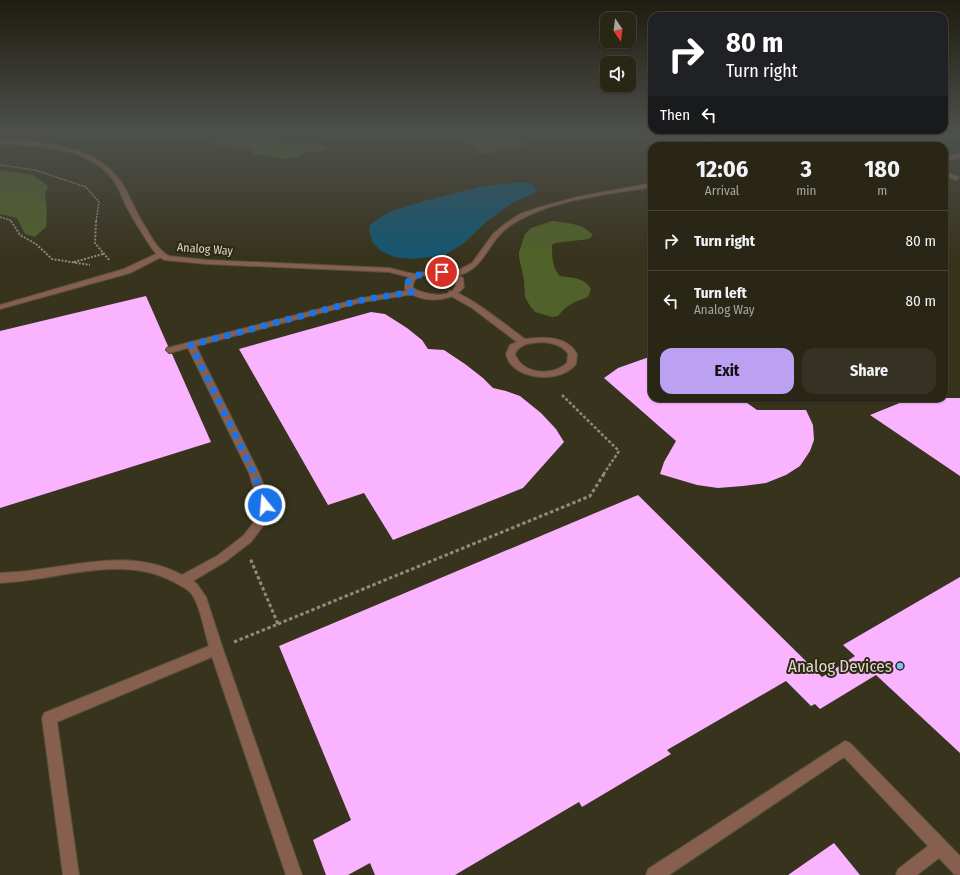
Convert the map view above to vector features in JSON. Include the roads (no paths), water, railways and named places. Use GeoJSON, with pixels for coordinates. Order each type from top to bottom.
{"type":"FeatureCollection","features":[{"type":"Feature","properties":{"kind":"street","name":"Analog Way"},"geometry":{"type":"LineString","coordinates":[[111,174],[118,182],[130,207],[161,255],[175,259],[207,262],[389,270],[415,276],[434,272],[454,275]]}},
{"type":"Feature","properties":{"kind":"street"},"geometry":{"type":"LineString","coordinates":[[948,175],[956,178]]}},
{"type":"Feature","properties":{"kind":"street"},"geometry":{"type":"LineString","coordinates":[[170,350],[362,300],[412,292],[428,297],[442,297],[452,293],[461,286],[460,280],[454,275],[474,266],[498,232],[514,220],[528,213],[561,203],[648,186]]}},
{"type":"Feature","properties":{"kind":"street"},"geometry":{"type":"LineString","coordinates":[[0,307],[127,270],[161,255]]}},
{"type":"Feature","properties":{"kind":"street"},"geometry":{"type":"LineString","coordinates":[[412,292],[409,289],[409,283],[410,279],[415,276]]}},
{"type":"Feature","properties":{"kind":"street"},"geometry":{"type":"LineString","coordinates":[[452,293],[475,306],[522,342],[543,339],[554,341],[569,348],[573,353],[573,360],[568,368],[560,372],[547,374],[527,372],[516,366],[510,359],[511,349],[522,342]]}},
{"type":"Feature","properties":{"kind":"street"},"geometry":{"type":"LineString","coordinates":[[183,581],[221,559],[238,547],[257,528],[263,518],[265,505],[254,473],[191,345]]}},
{"type":"Feature","properties":{"kind":"street"},"geometry":{"type":"LineString","coordinates":[[0,578],[34,575],[89,566],[120,564],[149,568],[183,581],[193,587],[200,597],[216,649],[294,875]]}},
{"type":"Feature","properties":{"kind":"street"},"geometry":{"type":"LineString","coordinates":[[71,875],[49,718],[216,649]]}},
{"type":"Feature","properties":{"kind":"street"},"geometry":{"type":"LineString","coordinates":[[654,875],[845,748],[960,868]]}},
{"type":"Feature","properties":{"kind":"street"},"geometry":{"type":"LineString","coordinates":[[904,875],[940,847]]}},
{"type":"Feature","properties":{"kind":"water"},"geometry":{"type":"Polygon","coordinates":[[[523,182],[533,186],[536,192],[512,203],[486,222],[463,244],[444,255],[414,259],[394,257],[381,251],[373,243],[369,230],[370,225],[392,211],[424,201],[484,186],[523,182]]]}},
{"type":"Feature","properties":{"kind":"place","name":"Analog Devices"},"geometry":{"type":"Point","coordinates":[900,666]}}]}
